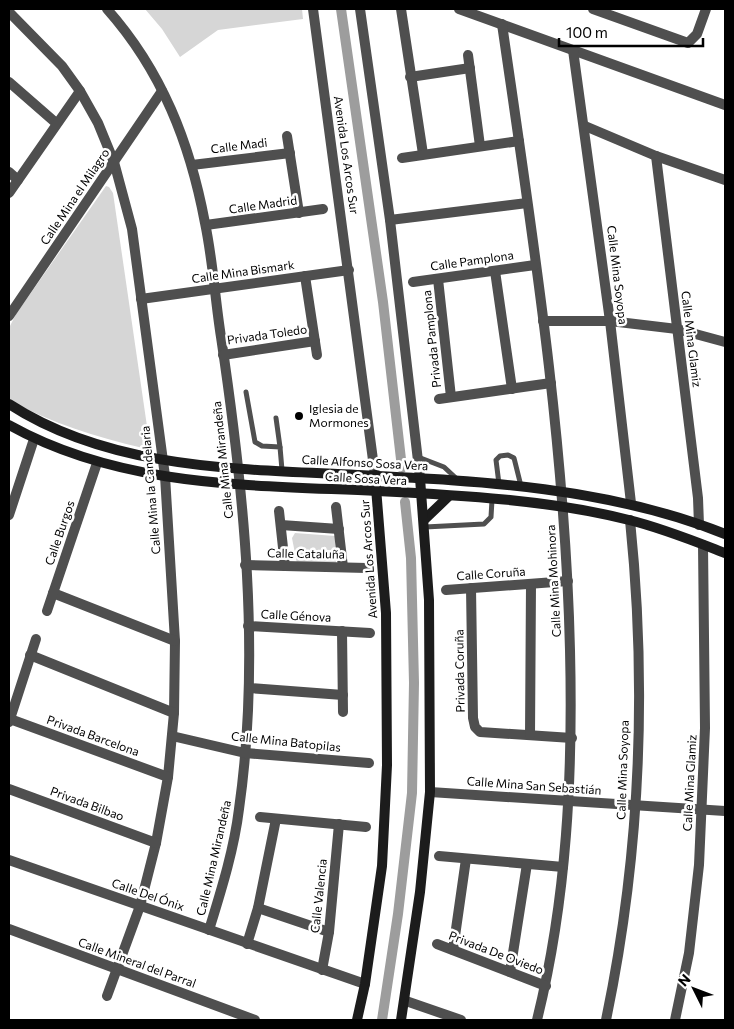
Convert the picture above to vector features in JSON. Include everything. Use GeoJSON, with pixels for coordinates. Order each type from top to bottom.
{"type":"FeatureCollection","features":[{"type":"Feature","properties":{"kind":"main road","name":"Calle Alfonso Sosa Vera"},"geometry":{"type":"LineString","coordinates":[[9,404],[42,424],[75,437],[162,460],[238,468],[420,478],[521,486],[631,503],[725,534]]}},
{"type":"Feature","properties":{"kind":"main road","name":"Calle Sosa Vera"},"geometry":{"type":"LineString","coordinates":[[9,426],[34,439],[96,463],[146,475],[240,484],[423,494],[563,507],[630,520],[725,554]]}},
{"type":"Feature","properties":{"kind":"main road","name":"Avenida Los Arcos Sur"},"geometry":{"type":"LineString","coordinates":[[357,1020],[365,984],[382,866],[387,765],[386,613],[375,476]]}},
{"type":"Feature","properties":{"kind":"main road"},"geometry":{"type":"LineString","coordinates":[[401,1020],[406,1001],[420,892],[430,792],[429,600],[423,494],[420,478]]}},
{"type":"Feature","properties":{"kind":"main road"},"geometry":{"type":"LineString","coordinates":[[424,523],[449,496]]}},
{"type":"Feature","properties":{"kind":"street","name":"Calle Mina Mirandeña"},"geometry":{"type":"LineString","coordinates":[[107,9],[143,55],[162,91],[187,147],[206,225],[240,484],[248,626],[249,688],[245,753],[239,811],[209,930]]}},
{"type":"Feature","properties":{"kind":"street","name":"Avenida Los Arcos Sur"},"geometry":{"type":"LineString","coordinates":[[314,9],[375,476]]}},
{"type":"Feature","properties":{"kind":"street"},"geometry":{"type":"LineString","coordinates":[[360,9],[390,220],[420,478]]}},
{"type":"Feature","properties":{"kind":"street"},"geometry":{"type":"LineString","coordinates":[[401,9],[423,154]]}},
{"type":"Feature","properties":{"kind":"street"},"geometry":{"type":"LineString","coordinates":[[459,9],[725,105]]}},
{"type":"Feature","properties":{"kind":"street"},"geometry":{"type":"LineString","coordinates":[[594,9],[688,43],[697,34],[706,9]]}},
{"type":"Feature","properties":{"kind":"street","name":"Calle Mina la Candelaria"},"geometry":{"type":"LineString","coordinates":[[10,12],[62,66],[80,91],[98,123],[114,162],[132,229],[164,476],[175,641],[174,713],[168,777],[156,843],[140,906],[107,996]]}},
{"type":"Feature","properties":{"kind":"street","name":"Calle Mina Mohinora"},"geometry":{"type":"LineString","coordinates":[[502,24],[551,383],[562,492],[568,581],[572,738],[570,801],[556,927],[546,986],[537,1020]]}},
{"type":"Feature","properties":{"kind":"street","name":"Calle Mina Soyopa"},"geometry":{"type":"LineString","coordinates":[[573,50],[585,126],[610,321],[631,503]]}},
{"type":"Feature","properties":{"kind":"street"},"geometry":{"type":"LineString","coordinates":[[468,56],[480,146]]}},
{"type":"Feature","properties":{"kind":"street"},"geometry":{"type":"LineString","coordinates":[[410,77],[470,68]]}},
{"type":"Feature","properties":{"kind":"street"},"geometry":{"type":"LineString","coordinates":[[9,82],[56,123]]}},
{"type":"Feature","properties":{"kind":"street"},"geometry":{"type":"LineString","coordinates":[[9,194],[56,123],[80,91]]}},
{"type":"Feature","properties":{"kind":"street","name":"Calle Mina el Milagro"},"geometry":{"type":"LineString","coordinates":[[9,316],[162,91]]}},
{"type":"Feature","properties":{"kind":"street"},"geometry":{"type":"LineString","coordinates":[[585,126],[656,156],[725,180]]}},
{"type":"Feature","properties":{"kind":"street"},"geometry":{"type":"LineString","coordinates":[[287,136],[300,213]]}},
{"type":"Feature","properties":{"kind":"street"},"geometry":{"type":"LineString","coordinates":[[402,158],[519,141]]}},
{"type":"Feature","properties":{"kind":"street","name":"Calle Madi"},"geometry":{"type":"LineString","coordinates":[[192,165],[290,153]]}},
{"type":"Feature","properties":{"kind":"street","name":"Calle Mina Glamiz"},"geometry":{"type":"LineString","coordinates":[[656,156],[700,525]]}},
{"type":"Feature","properties":{"kind":"street"},"geometry":{"type":"LineString","coordinates":[[9,172],[18,180]]}},
{"type":"Feature","properties":{"kind":"street"},"geometry":{"type":"LineString","coordinates":[[390,220],[527,203]]}},
{"type":"Feature","properties":{"kind":"street","name":"Calle Madrid"},"geometry":{"type":"LineString","coordinates":[[206,225],[323,210]]}},
{"type":"Feature","properties":{"kind":"street","name":"Calle Pamplona"},"geometry":{"type":"LineString","coordinates":[[413,282],[535,265]]}},
{"type":"Feature","properties":{"kind":"street","name":"Calle Mina Bismark"},"geometry":{"type":"LineString","coordinates":[[141,300],[349,270]]}},
{"type":"Feature","properties":{"kind":"street"},"geometry":{"type":"LineString","coordinates":[[495,271],[512,389]]}},
{"type":"Feature","properties":{"kind":"street","name":"Privada Toledo"},"geometry":{"type":"LineString","coordinates":[[305,276],[317,355]]}},
{"type":"Feature","properties":{"kind":"street","name":"Privada Pamplona"},"geometry":{"type":"LineString","coordinates":[[438,279],[451,397]]}},
{"type":"Feature","properties":{"kind":"street"},"geometry":{"type":"LineString","coordinates":[[543,322],[610,321],[677,329],[725,342]]}},
{"type":"Feature","properties":{"kind":"street","name":"Privada Toledo"},"geometry":{"type":"LineString","coordinates":[[223,354],[315,341]]}},
{"type":"Feature","properties":{"kind":"street"},"geometry":{"type":"LineString","coordinates":[[439,399],[551,383]]}},
{"type":"Feature","properties":{"kind":"street"},"geometry":{"type":"LineString","coordinates":[[9,510],[34,439]]}},
{"type":"Feature","properties":{"kind":"street","name":"Calle Burgos"},"geometry":{"type":"LineString","coordinates":[[47,611],[96,463]]}},
{"type":"Feature","properties":{"kind":"street"},"geometry":{"type":"LineString","coordinates":[[336,507],[343,567]]}},
{"type":"Feature","properties":{"kind":"street"},"geometry":{"type":"LineString","coordinates":[[279,511],[285,566]]}},
{"type":"Feature","properties":{"kind":"street","name":"Calle Mina Soyopa"},"geometry":{"type":"LineString","coordinates":[[606,1020],[618,964],[627,899],[635,805],[640,644],[630,520]]}},
{"type":"Feature","properties":{"kind":"street"},"geometry":{"type":"LineString","coordinates":[[281,525],[339,529]]}},
{"type":"Feature","properties":{"kind":"street","name":"Calle Mina Glamiz"},"geometry":{"type":"LineString","coordinates":[[675,1020],[689,953],[699,865],[705,728],[703,545]]}},
{"type":"Feature","properties":{"kind":"street","name":"Calle Cataluña"},"geometry":{"type":"LineString","coordinates":[[245,565],[367,568]]}},
{"type":"Feature","properties":{"kind":"street","name":"Calle Coruña"},"geometry":{"type":"LineString","coordinates":[[446,590],[568,581]]}},
{"type":"Feature","properties":{"kind":"street"},"geometry":{"type":"LineString","coordinates":[[530,584],[530,735]]}},
{"type":"Feature","properties":{"kind":"street","name":"Privada Coruña"},"geometry":{"type":"LineString","coordinates":[[472,588],[473,718],[475,727],[480,732],[572,738]]}},
{"type":"Feature","properties":{"kind":"street"},"geometry":{"type":"LineString","coordinates":[[53,593],[175,641]]}},
{"type":"Feature","properties":{"kind":"street","name":"Calle Génova"},"geometry":{"type":"LineString","coordinates":[[248,626],[370,633]]}},
{"type":"Feature","properties":{"kind":"street","name":"Calle Génova"},"geometry":{"type":"LineString","coordinates":[[342,631],[343,712]]}},
{"type":"Feature","properties":{"kind":"street","name":"Privada Barcelona"},"geometry":{"type":"LineString","coordinates":[[36,639],[9,720],[168,777]]}},
{"type":"Feature","properties":{"kind":"street"},"geometry":{"type":"LineString","coordinates":[[30,655],[174,713]]}},
{"type":"Feature","properties":{"kind":"street"},"geometry":{"type":"LineString","coordinates":[[249,688],[343,695]]}},
{"type":"Feature","properties":{"kind":"street","name":"Calle Mina Batopilas"},"geometry":{"type":"LineString","coordinates":[[172,736],[245,753],[369,762]]}},
{"type":"Feature","properties":{"kind":"street","name":"Privada Bilbao"},"geometry":{"type":"LineString","coordinates":[[9,789],[156,843]]}},
{"type":"Feature","properties":{"kind":"street","name":"Calle Mina San Sebastián"},"geometry":{"type":"LineString","coordinates":[[430,792],[725,811]]}},
{"type":"Feature","properties":{"kind":"street"},"geometry":{"type":"LineString","coordinates":[[260,817],[366,827]]}},
{"type":"Feature","properties":{"kind":"street"},"geometry":{"type":"LineString","coordinates":[[247,944],[258,908],[276,819]]}},
{"type":"Feature","properties":{"kind":"street","name":"Calle Valencia"},"geometry":{"type":"LineString","coordinates":[[322,970],[329,932],[339,824]]}},
{"type":"Feature","properties":{"kind":"street"},"geometry":{"type":"LineString","coordinates":[[439,856],[562,867]]}},
{"type":"Feature","properties":{"kind":"street"},"geometry":{"type":"LineString","coordinates":[[453,950],[466,859]]}},
{"type":"Feature","properties":{"kind":"street","name":"Calle Del Ónix"},"geometry":{"type":"LineString","coordinates":[[9,860],[365,984]]}},
{"type":"Feature","properties":{"kind":"street"},"geometry":{"type":"LineString","coordinates":[[510,972],[527,864]]}},
{"type":"Feature","properties":{"kind":"street"},"geometry":{"type":"LineString","coordinates":[[258,908],[329,932]]}},
{"type":"Feature","properties":{"kind":"street","name":"Calle Mineral del Parral"},"geometry":{"type":"LineString","coordinates":[[9,930],[255,1020]]}},
{"type":"Feature","properties":{"kind":"street","name":"Privada De Oviedo"},"geometry":{"type":"LineString","coordinates":[[437,944],[546,986]]}},
{"type":"Feature","properties":{"kind":"street"},"geometry":{"type":"LineString","coordinates":[[406,1001],[461,1020]]}},
{"type":"Feature","properties":{"kind":"lane"},"geometry":{"type":"LineString","coordinates":[[246,392],[255,442],[262,446],[280,447]]}},
{"type":"Feature","properties":{"kind":"lane"},"geometry":{"type":"LineString","coordinates":[[276,418],[282,470]]}},
{"type":"Feature","properties":{"kind":"lane"},"geometry":{"type":"LineString","coordinates":[[499,484],[496,460],[500,456],[508,455],[514,458],[521,486]]}},
{"type":"Feature","properties":{"kind":"lane"},"geometry":{"type":"LineString","coordinates":[[418,457],[448,469],[458,481]]}},
{"type":"Feature","properties":{"kind":"lane"},"geometry":{"type":"LineString","coordinates":[[424,523],[484,524],[491,518],[492,500]]}},
{"type":"Feature","properties":{"kind":"shaded area"},"geometry":{"type":"Polygon","coordinates":[[[145,9],[302,9],[303,19],[218,30],[180,57],[162,29],[145,9]]]}},
{"type":"Feature","properties":{"kind":"shaded area"},"geometry":{"type":"Polygon","coordinates":[[[106,186],[113,193],[149,440],[147,447],[143,448],[74,428],[41,416],[9,400],[9,328],[16,314],[106,186]]]}},
{"type":"Feature","properties":{"kind":"shaded area"},"geometry":{"type":"Polygon","coordinates":[[[295,533],[335,536],[336,563],[297,564],[292,538],[295,533]]]}},
{"type":"Feature","properties":{"kind":"waterway"},"geometry":{"type":"LineString","coordinates":[[341,9],[383,302],[402,468]]}},
{"type":"Feature","properties":{"kind":"waterway"},"geometry":{"type":"LineString","coordinates":[[382,1020],[398,914],[412,793],[414,683],[411,558],[405,502]]}},
{"type":"Feature","properties":{"kind":"place","name":"Iglesia de Mormones"},"geometry":{"type":"Point","coordinates":[299,416]}}]}
